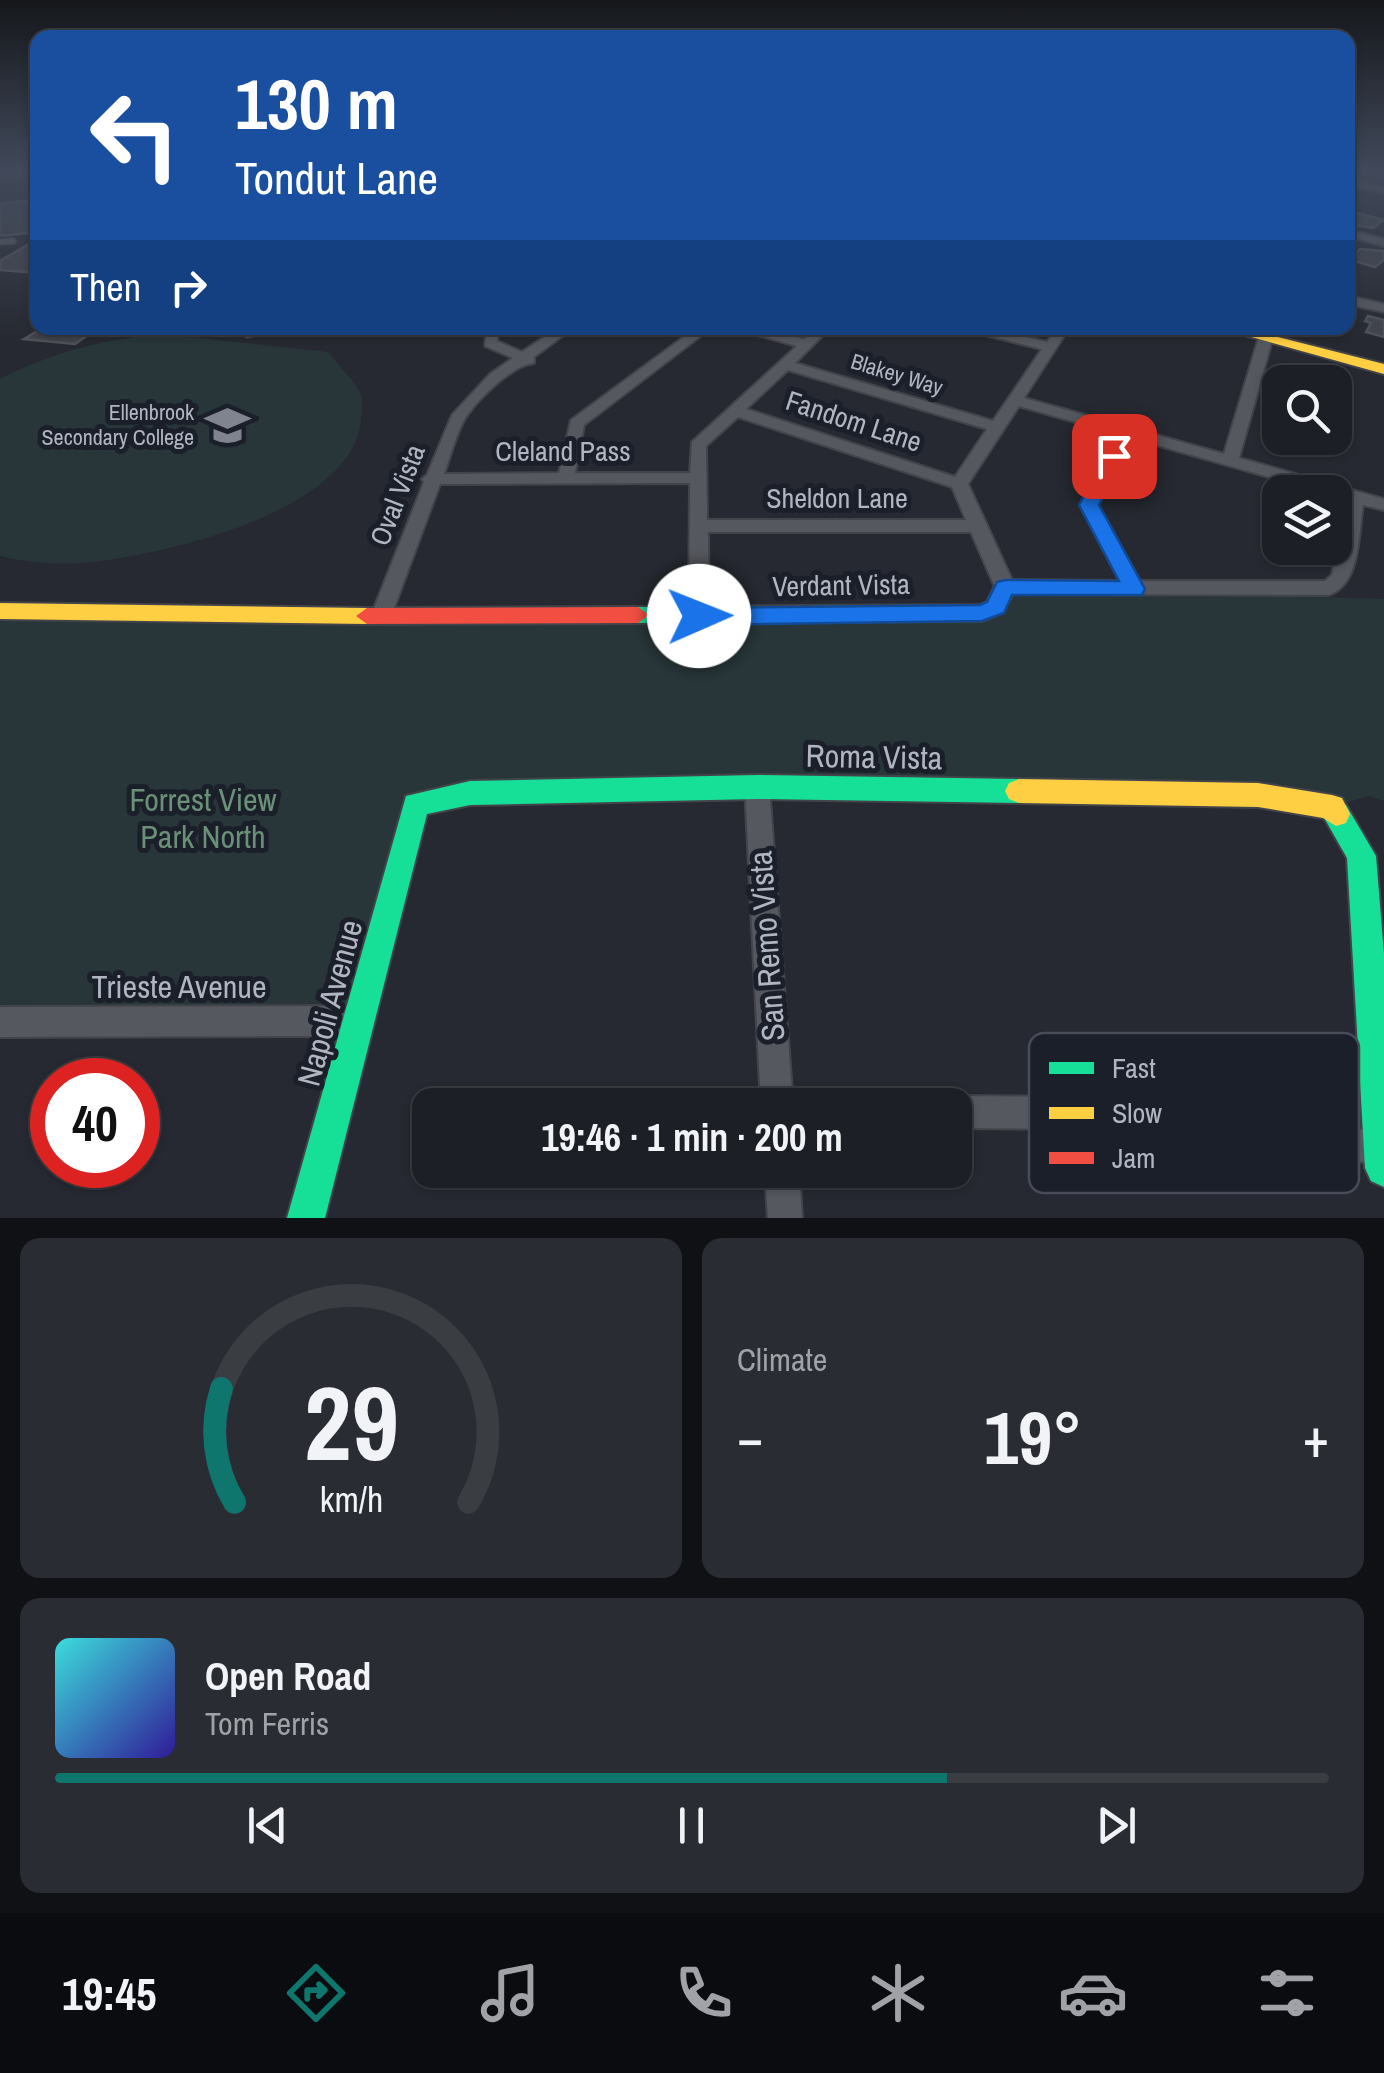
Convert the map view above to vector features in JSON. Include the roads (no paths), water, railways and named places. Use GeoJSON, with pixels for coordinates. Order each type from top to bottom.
{"type":"FeatureCollection","features":[{"type":"Feature","properties":{"kind":"street"},"geometry":{"type":"LineString","coordinates":[[1355,235],[1384,243]]}},
{"type":"Feature","properties":{"kind":"street"},"geometry":{"type":"LineString","coordinates":[[1355,302],[1384,308]]}},
{"type":"Feature","properties":{"kind":"street"},"geometry":{"type":"LineString","coordinates":[[492,335],[490,344],[526,359]]}},
{"type":"Feature","properties":{"kind":"street","name":"Oval Vista"},"geometry":{"type":"LineString","coordinates":[[382,616],[430,479],[457,418],[474,398],[557,335]]}},
{"type":"Feature","properties":{"kind":"street","name":"Oval Vista"},"geometry":{"type":"LineString","coordinates":[[526,359],[570,335]]}},
{"type":"Feature","properties":{"kind":"street"},"geometry":{"type":"LineString","coordinates":[[566,478],[577,422],[695,335]]}},
{"type":"Feature","properties":{"kind":"street"},"geometry":{"type":"LineString","coordinates":[[773,335],[805,344]]}},
{"type":"Feature","properties":{"kind":"street"},"geometry":{"type":"LineString","coordinates":[[699,616],[698,445],[816,335]]}},
{"type":"Feature","properties":{"kind":"street"},"geometry":{"type":"LineString","coordinates":[[1002,335],[1050,347]]}},
{"type":"Feature","properties":{"kind":"street"},"geometry":{"type":"LineString","coordinates":[[1058,335],[959,484],[1005,587],[1328,588],[1341,578],[1356,497]]}},
{"type":"Feature","properties":{"kind":"street"},"geometry":{"type":"LineString","coordinates":[[1230,461],[1268,335]]}},
{"type":"Feature","properties":{"kind":"street"},"geometry":{"type":"LineString","coordinates":[[1279,335],[1384,368]]}},
{"type":"Feature","properties":{"kind":"street"},"geometry":{"type":"LineString","coordinates":[[1283,335],[1384,357]]}},
{"type":"Feature","properties":{"kind":"street","name":"Blakey Way"},"geometry":{"type":"LineString","coordinates":[[784,364],[996,428]]}},
{"type":"Feature","properties":{"kind":"street"},"geometry":{"type":"LineString","coordinates":[[1015,400],[1384,505]]}},
{"type":"Feature","properties":{"kind":"street","name":"Fandom Lane"},"geometry":{"type":"LineString","coordinates":[[733,410],[959,484]]}},
{"type":"Feature","properties":{"kind":"street"},"geometry":{"type":"LineString","coordinates":[[1127,432],[1089,505],[1134,589]]}},
{"type":"Feature","properties":{"kind":"street","name":"Cleland Pass"},"geometry":{"type":"LineString","coordinates":[[430,479],[696,478]]}},
{"type":"Feature","properties":{"kind":"street","name":"Sheldon Lane"},"geometry":{"type":"LineString","coordinates":[[698,526],[975,526]]}},
{"type":"Feature","properties":{"kind":"street","name":"Verdant Vista"},"geometry":{"type":"LineString","coordinates":[[0,611],[382,616],[982,613],[996,607],[1005,587]]}},
{"type":"Feature","properties":{"kind":"street","name":"Roma Vista"},"geometry":{"type":"LineString","coordinates":[[416,804],[470,793],[757,788],[1258,794],[1332,807],[1360,856],[1383,1154]]}},
{"type":"Feature","properties":{"kind":"street","name":"San Remo Vista"},"geometry":{"type":"LineString","coordinates":[[757,788],[776,1088]]}},
{"type":"Feature","properties":{"kind":"street","name":"Napoli Avenue"},"geometry":{"type":"LineString","coordinates":[[306,1218],[416,804]]}},
{"type":"Feature","properties":{"kind":"street","name":"Trieste Avenue"},"geometry":{"type":"LineString","coordinates":[[0,1022],[359,1021]]}},
{"type":"Feature","properties":{"kind":"street"},"geometry":{"type":"LineString","coordinates":[[972,1112],[1029,1113]]}},
{"type":"Feature","properties":{"kind":"street"},"geometry":{"type":"LineString","coordinates":[[1359,1145],[1383,1154],[1384,1168]]}},
{"type":"Feature","properties":{"kind":"street"},"geometry":{"type":"LineString","coordinates":[[783,1188],[785,1218]]}},
{"type":"Feature","properties":{"kind":"lane"},"geometry":{"type":"LineString","coordinates":[[0,242],[13,241]]}},
{"type":"Feature","properties":{"kind":"place","name":"Ellenbrook Secondary College"},"geometry":{"type":"Point","coordinates":[227,425]}},
{"type":"Feature","properties":{"kind":"park label","name":"Forrest View Park North"},"geometry":{"type":"Point","coordinates":[203,818]}}]}
